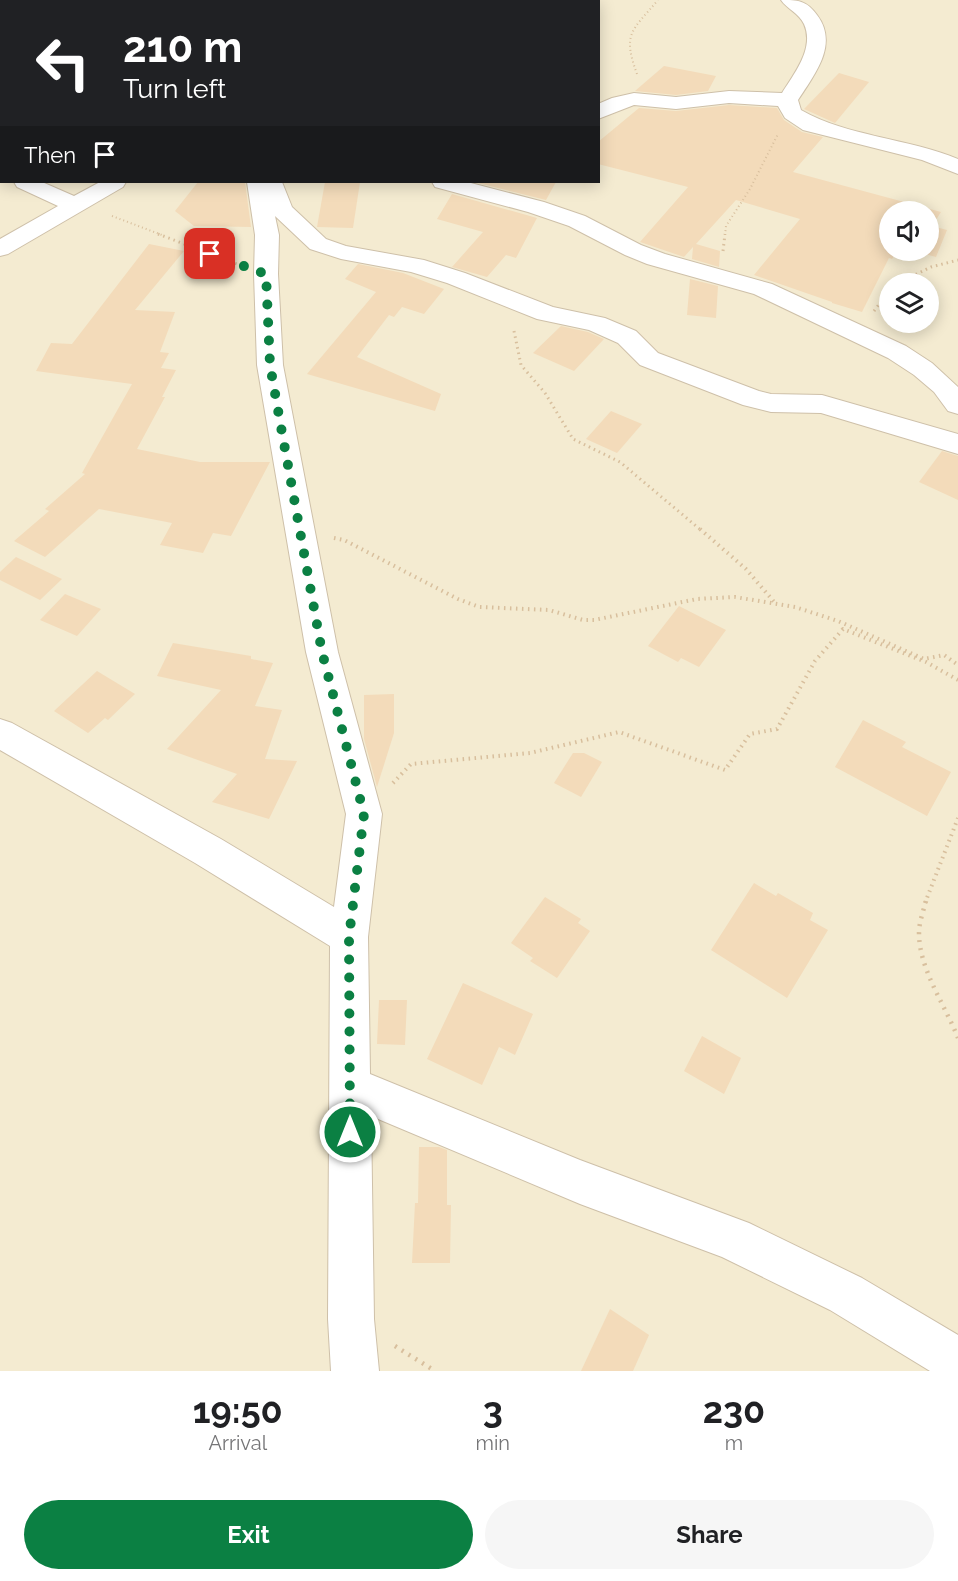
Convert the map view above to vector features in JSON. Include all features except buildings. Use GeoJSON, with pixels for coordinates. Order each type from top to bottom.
{"type":"FeatureCollection","features":[{"type":"Feature","properties":{"kind":"street"},"geometry":{"type":"LineString","coordinates":[[790,0],[808,16],[817,32],[818,39],[816,54],[790,107]]}},
{"type":"Feature","properties":{"kind":"street"},"geometry":{"type":"LineString","coordinates":[[600,112],[619,102],[645,99],[676,103],[729,97],[790,107],[811,124],[930,155],[958,166]]}},
{"type":"Feature","properties":{"kind":"street"},"geometry":{"type":"LineString","coordinates":[[27,183],[73,204]]}},
{"type":"Feature","properties":{"kind":"street"},"geometry":{"type":"LineString","coordinates":[[0,249],[73,204],[113,183]]}},
{"type":"Feature","properties":{"kind":"street"},"geometry":{"type":"LineString","coordinates":[[258,183],[267,235],[266,274],[270,365],[322,652],[364,814],[349,937],[346,1365]]}},
{"type":"Feature","properties":{"kind":"street"},"geometry":{"type":"LineString","coordinates":[[271,183],[282,210],[318,244],[340,252],[415,266],[546,313],[596,324],[627,337],[649,359],[753,399],[771,403],[812,403],[835,407],[958,444]]}},
{"type":"Feature","properties":{"kind":"street"},"geometry":{"type":"LineString","coordinates":[[453,183],[473,185],[578,221],[641,253],[763,289],[897,352],[943,386],[958,405]]}},
{"type":"Feature","properties":{"kind":"street"},"geometry":{"type":"LineString","coordinates":[[0,733],[147,816],[349,937]]}},
{"type":"Feature","properties":{"kind":"street"},"geometry":{"type":"LineString","coordinates":[[349,1086],[580,1182],[733,1239],[846,1294],[958,1361]]}},
{"type":"Feature","properties":{"kind":"path"},"geometry":{"type":"LineString","coordinates":[[645,99],[628,50],[632,31],[658,0]]}},
{"type":"Feature","properties":{"kind":"path"},"geometry":{"type":"LineString","coordinates":[[713,274],[723,252],[726,226],[750,189],[790,107]]}},
{"type":"Feature","properties":{"kind":"path"},"geometry":{"type":"LineString","coordinates":[[73,204],[117,217],[173,241],[266,274]]}},
{"type":"Feature","properties":{"kind":"path"},"geometry":{"type":"LineString","coordinates":[[919,273],[931,267],[958,260]]}},
{"type":"Feature","properties":{"kind":"path"},"geometry":{"type":"LineString","coordinates":[[505,297],[522,364],[545,393],[573,439],[620,462],[728,553],[776,604]]}},
{"type":"Feature","properties":{"kind":"path"},"geometry":{"type":"LineString","coordinates":[[300,531],[344,540],[478,607],[549,609],[583,620],[697,599],[735,597],[795,607],[838,621],[924,659],[944,656],[958,665]]}},
{"type":"Feature","properties":{"kind":"path"},"geometry":{"type":"LineString","coordinates":[[364,814],[411,764],[530,753],[619,732],[725,770],[750,734],[777,729],[816,661],[843,629],[926,662],[958,680]]}},
{"type":"Feature","properties":{"kind":"path"},"geometry":{"type":"LineString","coordinates":[[958,818],[920,920],[919,942],[958,1038]]}},
{"type":"Feature","properties":{"kind":"shaded area"},"geometry":{"type":"Polygon","coordinates":[[[600,0],[958,0],[958,1371],[0,1371],[0,183],[600,183],[600,0]]]}},
{"type":"Feature","properties":{"kind":"route"},"geometry":{"type":"LineString","coordinates":[[210,254],[266,274],[270,365],[281,427],[322,652],[364,814],[349,937],[350,1132]]}}]}
